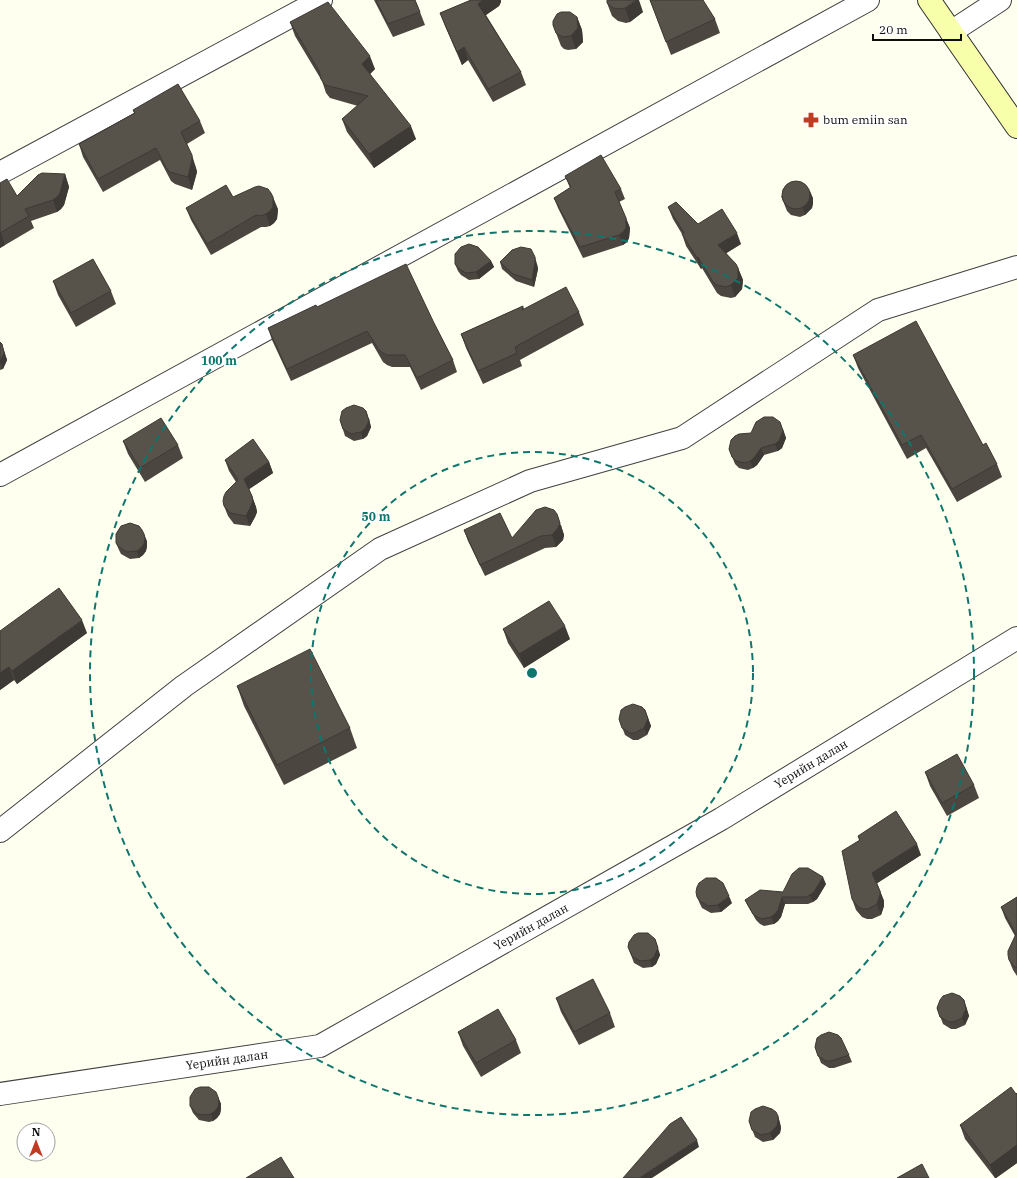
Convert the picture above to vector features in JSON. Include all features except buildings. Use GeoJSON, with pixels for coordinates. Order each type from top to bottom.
{"type":"FeatureCollection","features":[{"type":"Feature","properties":{"kind":"street"},"geometry":{"type":"LineString","coordinates":[[0,173],[321,0]]}},
{"type":"Feature","properties":{"kind":"street"},"geometry":{"type":"LineString","coordinates":[[0,475],[868,0]]}},
{"type":"Feature","properties":{"kind":"street"},"geometry":{"type":"LineString","coordinates":[[929,0],[1017,127]]}},
{"type":"Feature","properties":{"kind":"street"},"geometry":{"type":"LineString","coordinates":[[950,32],[1000,0]]}},
{"type":"Feature","properties":{"kind":"street"},"geometry":{"type":"LineString","coordinates":[[0,831],[184,686],[380,549],[530,480],[682,438],[878,310],[1017,267]]}},
{"type":"Feature","properties":{"kind":"street","name":"Үерийн далан"},"geometry":{"type":"LineString","coordinates":[[0,1094],[320,1046],[721,819],[1017,638]]}},
{"type":"Feature","properties":{"kind":"place","name":"bum emiin san"},"geometry":{"type":"Point","coordinates":[811,120]}}]}
